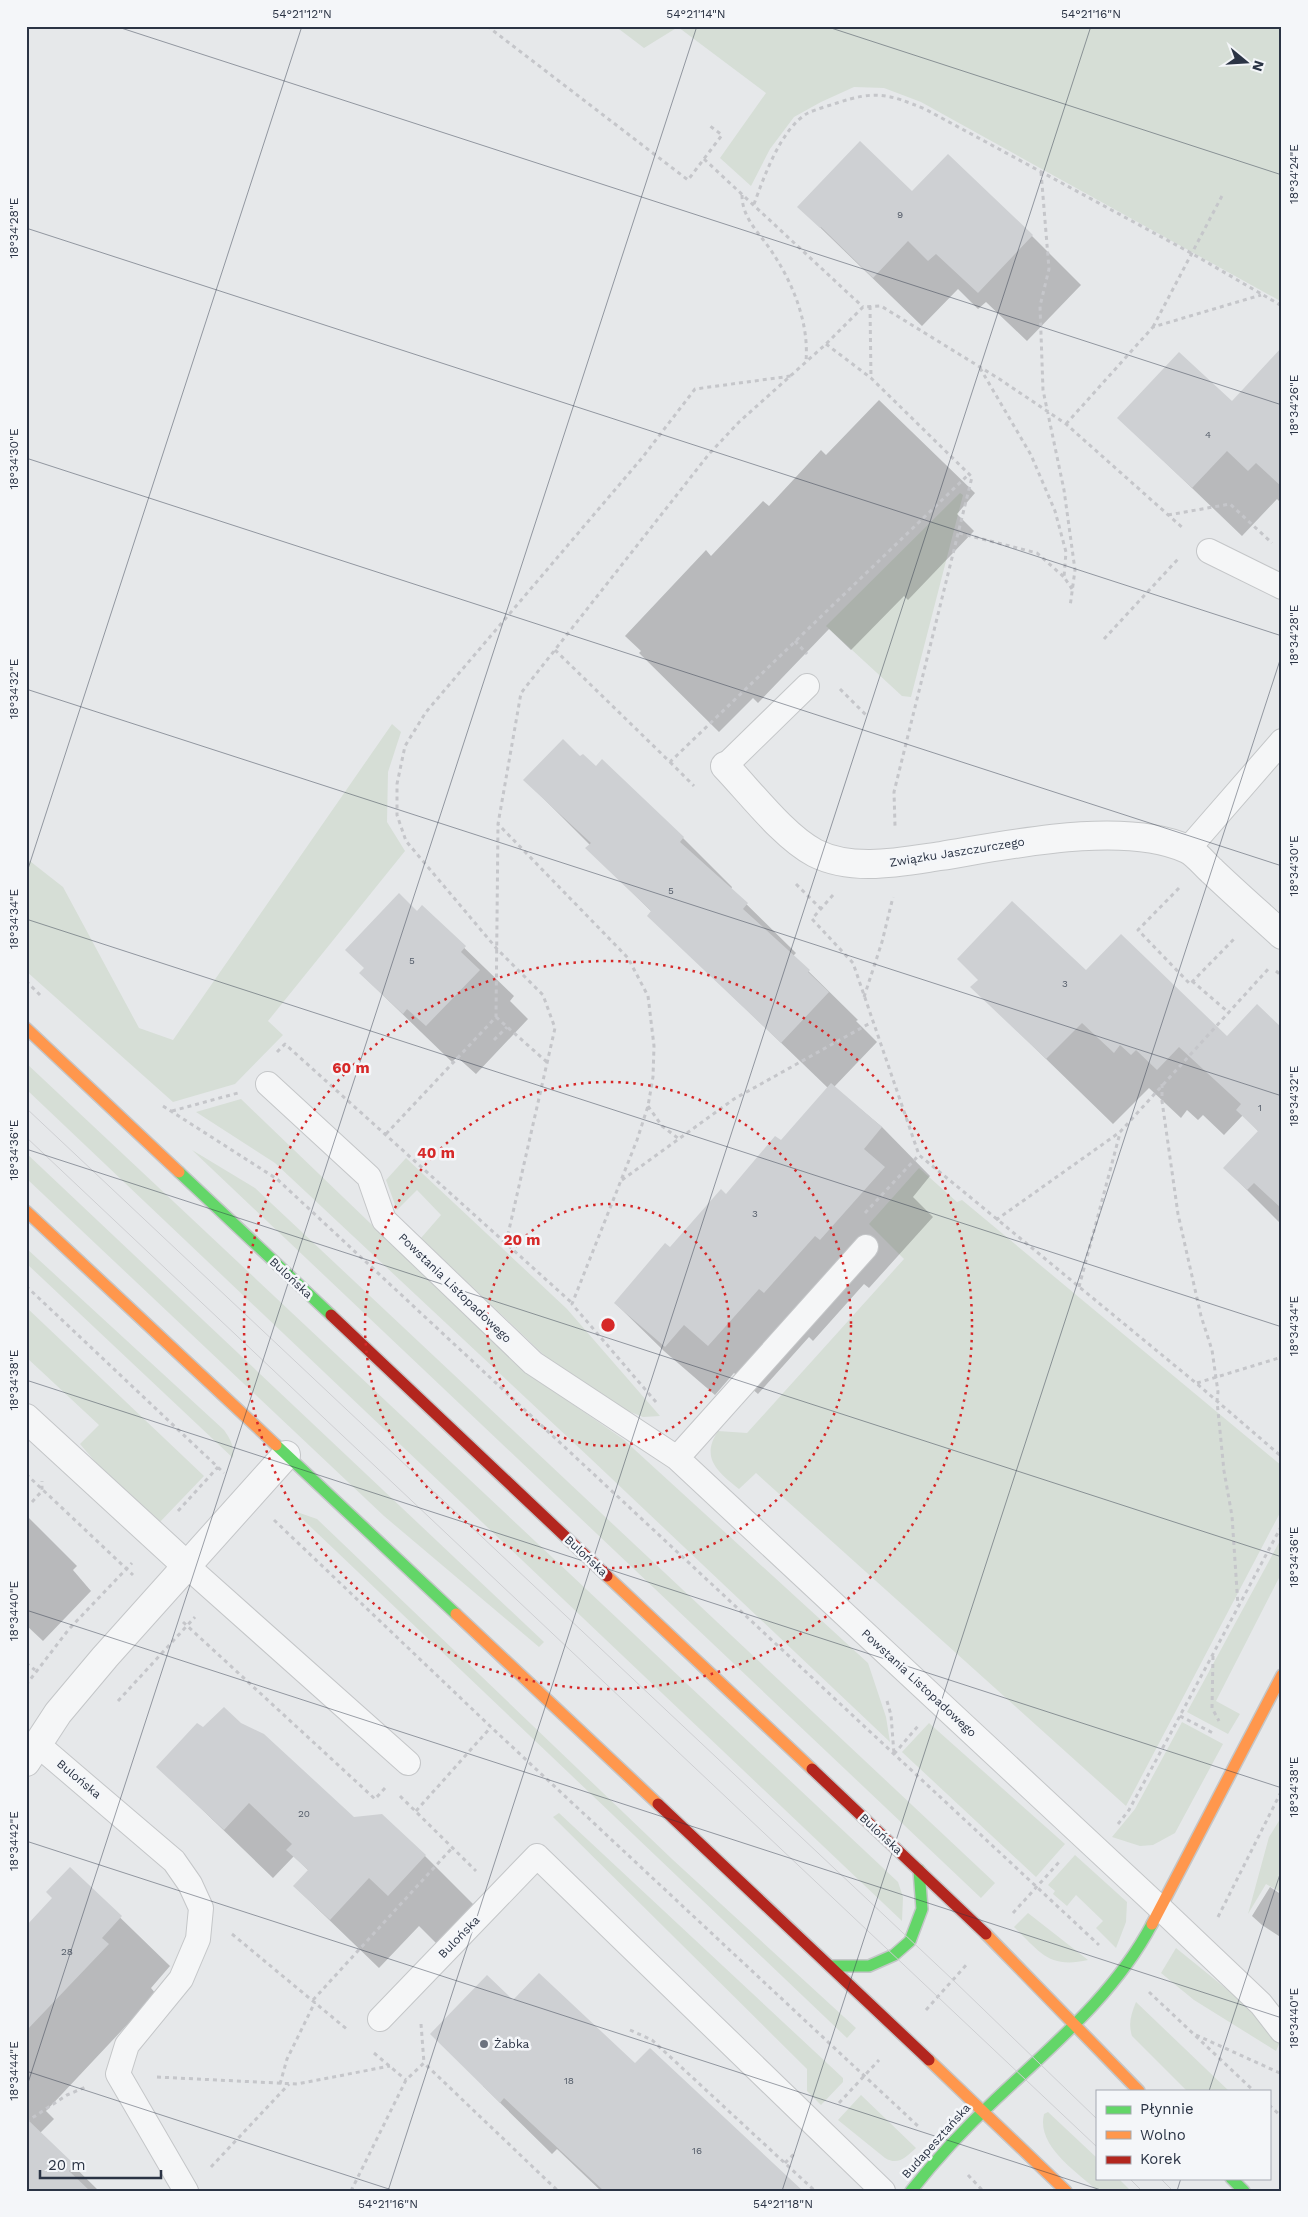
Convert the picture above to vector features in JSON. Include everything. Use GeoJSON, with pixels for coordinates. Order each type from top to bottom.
{"type":"FeatureCollection","features":[{"type":"Feature","properties":{"kind":"main road","name":"Bulońska"},"geometry":{"type":"LineString","coordinates":[[26,1028],[919,1870],[990,1938],[1138,2090]]}},
{"type":"Feature","properties":{"kind":"main road"},"geometry":{"type":"LineString","coordinates":[[26,1211],[830,1966],[1066,2191]]}},
{"type":"Feature","properties":{"kind":"main road"},"geometry":{"type":"LineString","coordinates":[[1075,2026],[1125,1969],[1138,1950],[1242,1748],[1282,1675]]}},
{"type":"Feature","properties":{"kind":"main road"},"geometry":{"type":"LineString","coordinates":[[830,1966],[869,1966],[894,1955],[910,1941],[922,1909],[919,1870]]}},
{"type":"Feature","properties":{"kind":"main road","name":"Budapesztańska"},"geometry":{"type":"LineString","coordinates":[[911,2191],[944,2150],[982,2110],[1075,2026]]}},
{"type":"Feature","properties":{"kind":"main road"},"geometry":{"type":"LineString","coordinates":[[1233,2180],[1244,2191]]}},
{"type":"Feature","properties":{"kind":"street","name":"Związku Jaszczurczego"},"geometry":{"type":"LineString","coordinates":[[725,766],[800,843],[815,853],[849,863],[897,863],[1043,839],[1125,836],[1159,841],[1188,849],[1282,936]]}},
{"type":"Feature","properties":{"kind":"street"},"geometry":{"type":"LineString","coordinates":[[26,1418],[187,1566]]}},
{"type":"Feature","properties":{"kind":"street","name":"Bulońska"},"geometry":{"type":"LineString","coordinates":[[32,1753],[58,1713],[105,1657],[286,1454]]}},
{"type":"Feature","properties":{"kind":"lane"},"geometry":{"type":"LineString","coordinates":[[1202,545],[1282,587]]}},
{"type":"Feature","properties":{"kind":"lane","name":"Związku Jaszczurczego"},"geometry":{"type":"LineString","coordinates":[[725,766],[807,686]]}},
{"type":"Feature","properties":{"kind":"lane"},"geometry":{"type":"LineString","coordinates":[[1188,849],[1282,741]]}},
{"type":"Feature","properties":{"kind":"lane","name":"Powstania Listopadowego"},"geometry":{"type":"LineString","coordinates":[[256,1085],[369,1177],[384,1220],[533,1363],[677,1458],[1160,1908],[1260,2004],[1282,2031]]}},
{"type":"Feature","properties":{"kind":"lane"},"geometry":{"type":"LineString","coordinates":[[677,1458],[866,1247]]}},
{"type":"Feature","properties":{"kind":"lane"},"geometry":{"type":"LineString","coordinates":[[187,1566],[408,1763]]}},
{"type":"Feature","properties":{"kind":"lane","name":"Bulońska"},"geometry":{"type":"LineString","coordinates":[[32,1753],[174,1861],[190,1884],[201,1908]]}},
{"type":"Feature","properties":{"kind":"lane","name":"Bulońska"},"geometry":{"type":"LineString","coordinates":[[380,2019],[537,1856],[883,2191]]}},
{"type":"Feature","properties":{"kind":"lane"},"geometry":{"type":"LineString","coordinates":[[186,2191],[118,2074],[127,2045],[181,1979],[198,1939],[201,1908]]}},
{"type":"Feature","properties":{"kind":"path"},"geometry":{"type":"LineString","coordinates":[[487,26],[688,180],[722,135],[710,126]]}},
{"type":"Feature","properties":{"kind":"path"},"geometry":{"type":"LineString","coordinates":[[754,204],[770,161],[786,135],[807,114],[864,94],[892,96],[925,109],[1191,253],[1282,306]]}},
{"type":"Feature","properties":{"kind":"path"},"geometry":{"type":"LineString","coordinates":[[704,159],[863,307]]}},
{"type":"Feature","properties":{"kind":"path"},"geometry":{"type":"LineString","coordinates":[[1040,172],[1049,269],[1040,306],[1043,390],[1064,490],[1075,570],[1070,607]]}},
{"type":"Feature","properties":{"kind":"path"},"geometry":{"type":"LineString","coordinates":[[742,194],[742,208],[755,230],[774,255],[805,324],[808,341],[806,362]]}},
{"type":"Feature","properties":{"kind":"path"},"geometry":{"type":"LineString","coordinates":[[1066,424],[1153,327],[1223,194]]}},
{"type":"Feature","properties":{"kind":"path"},"geometry":{"type":"LineString","coordinates":[[1153,327],[1262,295]]}},
{"type":"Feature","properties":{"kind":"path"},"geometry":{"type":"LineString","coordinates":[[870,306],[871,378]]}},
{"type":"Feature","properties":{"kind":"path"},"geometry":{"type":"LineString","coordinates":[[386,1134],[496,1017],[498,824],[521,693],[709,454],[739,422],[826,344],[863,307],[881,306],[980,367],[1066,424],[1202,545],[1104,639]]}},
{"type":"Feature","properties":{"kind":"path"},"geometry":{"type":"LineString","coordinates":[[826,344],[871,378],[972,477],[894,792],[896,835]]}},
{"type":"Feature","properties":{"kind":"path"},"geometry":{"type":"LineString","coordinates":[[980,367],[1031,455],[1055,511],[1066,552],[1064,577]]}},
{"type":"Feature","properties":{"kind":"path"},"geometry":{"type":"LineString","coordinates":[[506,1244],[555,1028],[543,995],[497,949],[406,841],[397,815],[397,784],[406,746],[426,712],[642,458],[695,389],[791,376]]}},
{"type":"Feature","properties":{"kind":"path"},"geometry":{"type":"LineString","coordinates":[[555,650],[670,762],[969,474]]}},
{"type":"Feature","properties":{"kind":"path"},"geometry":{"type":"LineString","coordinates":[[1168,515],[1230,504],[1275,546]]}},
{"type":"Feature","properties":{"kind":"path"},"geometry":{"type":"LineString","coordinates":[[959,533],[1038,553],[1064,577],[1072,590]]}},
{"type":"Feature","properties":{"kind":"path"},"geometry":{"type":"LineString","coordinates":[[1066,552],[1072,551]]}},
{"type":"Feature","properties":{"kind":"path"},"geometry":{"type":"LineString","coordinates":[[498,824],[628,958],[648,996],[654,1046],[653,1077],[648,1106],[621,1181],[572,1304]]}},
{"type":"Feature","properties":{"kind":"path"},"geometry":{"type":"LineString","coordinates":[[1183,884],[1138,930],[1190,984],[1238,935]]}},
{"type":"Feature","properties":{"kind":"path"},"geometry":{"type":"LineString","coordinates":[[837,892],[812,919],[853,963],[919,1155],[1196,1383],[1282,1457]]}},
{"type":"Feature","properties":{"kind":"path"},"geometry":{"type":"LineString","coordinates":[[885,895],[902,894]]}},
{"type":"Feature","properties":{"kind":"path"},"geometry":{"type":"LineString","coordinates":[[864,998],[882,942],[893,895]]}},
{"type":"Feature","properties":{"kind":"path"},"geometry":{"type":"LineString","coordinates":[[1264,960],[1282,976]]}},
{"type":"Feature","properties":{"kind":"path"},"geometry":{"type":"LineString","coordinates":[[996,1220],[1120,1132],[1270,966]]}},
{"type":"Feature","properties":{"kind":"path"},"geometry":{"type":"LineString","coordinates":[[1192,981],[1228,1012]]}},
{"type":"Feature","properties":{"kind":"path"},"geometry":{"type":"LineString","coordinates":[[496,1017],[548,1063]]}},
{"type":"Feature","properties":{"kind":"path"},"geometry":{"type":"LineString","coordinates":[[621,1181],[734,1099],[872,1022]]}},
{"type":"Feature","properties":{"kind":"path"},"geometry":{"type":"LineString","coordinates":[[494,1040],[507,1027]]}},
{"type":"Feature","properties":{"kind":"path"},"geometry":{"type":"LineString","coordinates":[[274,1056],[285,1044],[386,1134],[572,1304],[661,1407]]}},
{"type":"Feature","properties":{"kind":"path"},"geometry":{"type":"LineString","coordinates":[[1162,1084],[1162,1101],[1178,1214],[1201,1316],[1212,1350],[1216,1377],[1224,1471],[1232,1516],[1238,1607]]}},
{"type":"Feature","properties":{"kind":"path"},"geometry":{"type":"LineString","coordinates":[[171,1111],[239,1092],[256,1085]]}},
{"type":"Feature","properties":{"kind":"path"},"geometry":{"type":"LineString","coordinates":[[648,1106],[662,1126],[679,1139]]}},
{"type":"Feature","properties":{"kind":"path"},"geometry":{"type":"LineString","coordinates":[[190,1124],[277,1179],[1037,1887]]}},
{"type":"Feature","properties":{"kind":"path"},"geometry":{"type":"LineString","coordinates":[[1079,1287],[1120,1132]]}},
{"type":"Feature","properties":{"kind":"path"},"geometry":{"type":"LineString","coordinates":[[26,1286],[491,1727],[944,2150],[983,2191]]}},
{"type":"Feature","properties":{"kind":"path"},"geometry":{"type":"LineString","coordinates":[[1196,1383],[1282,1357]]}},
{"type":"Feature","properties":{"kind":"path"},"geometry":{"type":"LineString","coordinates":[[26,1474],[126,1569],[69,1629],[26,1685]]}},
{"type":"Feature","properties":{"kind":"path"},"geometry":{"type":"LineString","coordinates":[[32,1502],[42,1490],[42,1481]]}},
{"type":"Feature","properties":{"kind":"path"},"geometry":{"type":"LineString","coordinates":[[1118,1825],[1129,1810],[1282,1525]]}},
{"type":"Feature","properties":{"kind":"path"},"geometry":{"type":"LineString","coordinates":[[114,1705],[217,1592]]}},
{"type":"Feature","properties":{"kind":"path"},"geometry":{"type":"LineString","coordinates":[[187,1625],[375,1799],[388,1785]]}},
{"type":"Feature","properties":{"kind":"path"},"geometry":{"type":"LineString","coordinates":[[1212,1656],[1212,1708],[1221,1726],[1242,1748]]}},
{"type":"Feature","properties":{"kind":"path"},"geometry":{"type":"LineString","coordinates":[[26,1663],[36,1670]]}},
{"type":"Feature","properties":{"kind":"path"},"geometry":{"type":"LineString","coordinates":[[1180,1716],[1207,1730]]}},
{"type":"Feature","properties":{"kind":"path"},"geometry":{"type":"LineString","coordinates":[[416,1811],[491,1727]]}},
{"type":"Feature","properties":{"kind":"path"},"geometry":{"type":"LineString","coordinates":[[894,1754],[907,1739]]}},
{"type":"Feature","properties":{"kind":"path"},"geometry":{"type":"LineString","coordinates":[[1214,1925],[1282,1790]]}},
{"type":"Feature","properties":{"kind":"path"},"geometry":{"type":"LineString","coordinates":[[395,1791],[479,1874]]}},
{"type":"Feature","properties":{"kind":"path"},"geometry":{"type":"LineString","coordinates":[[201,1908],[313,2000],[452,1848]]}},
{"type":"Feature","properties":{"kind":"path"},"geometry":{"type":"LineString","coordinates":[[864,2075],[903,2035],[1054,1868]]}},
{"type":"Feature","properties":{"kind":"path"},"geometry":{"type":"LineString","coordinates":[[280,2084],[287,2059],[316,2002]]}},
{"type":"Feature","properties":{"kind":"path"},"geometry":{"type":"LineString","coordinates":[[630,2030],[652,2040],[815,2191]]}},
{"type":"Feature","properties":{"kind":"path"},"geometry":{"type":"LineString","coordinates":[[1193,2034],[1282,2074]]}},
{"type":"Feature","properties":{"kind":"path"},"geometry":{"type":"LineString","coordinates":[[351,2191],[406,2080],[424,2063],[558,2191]]}},
{"type":"Feature","properties":{"kind":"path"},"geometry":{"type":"LineString","coordinates":[[186,2191],[219,2160],[289,2084],[390,2066]]}},
{"type":"Feature","properties":{"kind":"path"},"geometry":{"type":"LineString","coordinates":[[1270,2106],[1282,2117]]}},
{"type":"Feature","properties":{"kind":"shaded area"},"geometry":{"type":"Polygon","coordinates":[[[615,26],[1282,26],[1282,302],[921,102],[884,88],[854,87],[794,117],[770,149],[751,186],[720,158],[766,93],[678,27],[644,48],[615,26]]]}},
{"type":"Feature","properties":{"kind":"shaded area"},"geometry":{"type":"Polygon","coordinates":[[[960,493],[963,495],[911,697],[902,696],[826,626],[960,493]]]}},
{"type":"Feature","properties":{"kind":"shaded area"},"geometry":{"type":"Polygon","coordinates":[[[392,724],[401,732],[388,772],[387,822],[405,851],[268,1021],[283,1035],[235,1084],[173,1102],[26,971],[26,858],[63,887],[139,1028],[173,1040],[392,724]]]}},
{"type":"Feature","properties":{"kind":"shaded area"},"geometry":{"type":"Polygon","coordinates":[[[26,1063],[898,1882],[903,1897],[902,1921],[26,1089],[26,1063]]]}},
{"type":"Feature","properties":{"kind":"shaded area"},"geometry":{"type":"Polygon","coordinates":[[[241,1099],[523,1370],[623,1439],[868,1663],[886,1717],[890,1742],[275,1163],[196,1112],[241,1099]]]}},
{"type":"Feature","properties":{"kind":"shaded area"},"geometry":{"type":"Polygon","coordinates":[[[192,1150],[255,1188],[995,1883],[981,1898],[192,1150]]]}},
{"type":"Feature","properties":{"kind":"shaded area"},"geometry":{"type":"Polygon","coordinates":[[[26,1153],[544,1642],[539,1647],[384,1516],[26,1178],[26,1153]]]}},
{"type":"Feature","properties":{"kind":"shaded area"},"geometry":{"type":"Polygon","coordinates":[[[406,1158],[567,1309],[660,1416],[643,1417],[623,1409],[547,1358],[421,1238],[441,1215],[417,1190],[397,1210],[386,1180],[406,1158]]]}},
{"type":"Feature","properties":{"kind":"shaded area"},"geometry":{"type":"Polygon","coordinates":[[[919,1168],[957,1202],[962,1200],[1282,1466],[1282,1509],[1126,1806],[756,1473],[739,1489],[724,1477],[711,1457],[713,1441],[718,1431],[747,1433],[904,1259],[869,1224],[919,1168]]]}},
{"type":"Feature","properties":{"kind":"shaded area"},"geometry":{"type":"Polygon","coordinates":[[[26,1248],[224,1430],[232,1443],[233,1458],[26,1263],[26,1248]]]}},
{"type":"Feature","properties":{"kind":"shaded area"},"geometry":{"type":"Polygon","coordinates":[[[26,1307],[204,1476],[158,1524],[133,1506],[80,1444],[99,1425],[26,1357],[26,1307]]]}},
{"type":"Feature","properties":{"kind":"shaded area"},"geometry":{"type":"Polygon","coordinates":[[[294,1511],[317,1519],[672,1859],[856,2028],[847,2038],[294,1511]]]}},
{"type":"Feature","properties":{"kind":"shaded area"},"geometry":{"type":"Polygon","coordinates":[[[1282,1537],[1282,1572],[1216,1701],[1240,1714],[1228,1734],[1187,1712],[1282,1537]]]}},
{"type":"Feature","properties":{"kind":"shaded area"},"geometry":{"type":"Polygon","coordinates":[[[1182,1722],[1223,1744],[1175,1833],[1153,1845],[1140,1846],[1112,1837],[1135,1809],[1182,1722]]]}},
{"type":"Feature","properties":{"kind":"shaded area"},"geometry":{"type":"Polygon","coordinates":[[[929,1723],[1065,1844],[1036,1877],[902,1752],[929,1723]]]}},
{"type":"Feature","properties":{"kind":"shaded area"},"geometry":{"type":"Polygon","coordinates":[[[559,1813],[843,2078],[843,2082],[821,2105],[807,2091],[807,2069],[553,1817],[559,1813]]]}},
{"type":"Feature","properties":{"kind":"shaded area"},"geometry":{"type":"Polygon","coordinates":[[[1282,1816],[1282,1893],[1266,1884],[1248,1914],[1269,1837],[1282,1816]]]}},
{"type":"Feature","properties":{"kind":"shaded area"},"geometry":{"type":"Polygon","coordinates":[[[1075,1855],[1127,1902],[1126,1922],[1116,1948],[1096,1928],[1103,1921],[1076,1895],[1067,1906],[1053,1894],[1055,1891],[1048,1885],[1075,1855]]]}},
{"type":"Feature","properties":{"kind":"shaded area"},"geometry":{"type":"Polygon","coordinates":[[[1028,1913],[1088,1960],[1064,1962],[1054,1960],[1039,1951],[1014,1927],[1028,1913]]]}},
{"type":"Feature","properties":{"kind":"shaded area"},"geometry":{"type":"Polygon","coordinates":[[[1176,1948],[1255,2012],[1279,2044],[1276,2051],[1194,2000],[1161,1973],[1176,1948]]]}},
{"type":"Feature","properties":{"kind":"shaded area"},"geometry":{"type":"Polygon","coordinates":[[[1136,2002],[1228,2090],[1186,2090],[1132,2036],[1130,2027],[1136,2002]]]}},
{"type":"Feature","properties":{"kind":"shaded area"},"geometry":{"type":"Polygon","coordinates":[[[861,2095],[916,2148],[898,2161],[890,2160],[838,2120],[861,2095]]]}},
{"type":"Feature","properties":{"kind":"shaded area"},"geometry":{"type":"Polygon","coordinates":[[[1048,2112],[1096,2157],[1096,2180],[1120,2180],[1131,2191],[1098,2191],[1070,2167],[1052,2147],[1046,2137],[1043,2126],[1044,2114],[1048,2112]]]}},
{"type":"Feature","properties":{"kind":"building"},"geometry":{"type":"Polygon","coordinates":[[[860,141],[912,191],[948,154],[1033,235],[978,293],[936,254],[928,261],[908,241],[873,278],[821,227],[797,207],[860,141]]]}},
{"type":"Feature","properties":{"kind":"building"},"geometry":{"type":"Polygon","coordinates":[[[1282,347],[1282,487],[1256,463],[1248,471],[1227,451],[1192,488],[1117,418],[1179,352],[1232,401],[1282,347]]]}},
{"type":"Feature","properties":{"kind":"building"},"geometry":{"type":"Polygon","coordinates":[[[563,739],[580,756],[583,754],[596,766],[602,759],[684,837],[680,842],[748,903],[743,909],[810,970],[808,972],[829,992],[781,1043],[647,916],[651,911],[585,848],[591,843],[523,780],[563,739]]]}},
{"type":"Feature","properties":{"kind":"building"},"geometry":{"type":"Polygon","coordinates":[[[399,893],[417,911],[422,905],[466,946],[461,952],[480,970],[426,1026],[407,1009],[403,1014],[359,973],[364,968],[345,950],[399,893]]]}},
{"type":"Feature","properties":{"kind":"building"},"geometry":{"type":"Polygon","coordinates":[[[1012,901],[1086,970],[1121,934],[1227,1036],[1257,1004],[1282,1028],[1282,1209],[1254,1183],[1247,1190],[1223,1168],[1258,1131],[1236,1110],[1241,1104],[1179,1047],[1157,1070],[1136,1050],[1131,1055],[1120,1045],[1114,1053],[1082,1023],[1046,1059],[970,987],[978,980],[957,959],[1012,901]]]}},
{"type":"Feature","properties":{"kind":"building"},"geometry":{"type":"Polygon","coordinates":[[[831,1083],[882,1127],[864,1149],[885,1167],[820,1240],[815,1236],[764,1293],[759,1289],[708,1346],[684,1325],[665,1347],[614,1303],[665,1243],[670,1247],[721,1189],[726,1194],[775,1136],[781,1140],[831,1083]]]}},
{"type":"Feature","properties":{"kind":"building"},"geometry":{"type":"Polygon","coordinates":[[[224,1707],[241,1723],[264,1734],[354,1817],[382,1814],[426,1855],[388,1896],[369,1878],[330,1920],[293,1886],[308,1870],[286,1850],[292,1844],[249,1803],[224,1830],[156,1767],[197,1723],[203,1727],[224,1707]]]}},
{"type":"Feature","properties":{"kind":"building"},"geometry":{"type":"Polygon","coordinates":[[[70,1867],[122,1916],[102,1938],[109,1944],[26,2031],[26,1926],[52,1898],[46,1892],[70,1867]]]}},
{"type":"Feature","properties":{"kind":"building"},"geometry":{"type":"Polygon","coordinates":[[[539,1973],[635,2063],[650,2048],[803,2191],[604,2191],[504,2098],[500,2103],[430,2034],[487,1975],[513,2000],[539,1973]]]}},
{"type":"Feature","properties":{"kind":"building"},"geometry":{"type":"Polygon","coordinates":[[[26,2118],[75,2165],[69,2171],[90,2191],[26,2191],[26,2118]]]}},
{"type":"Feature","properties":{"kind":"tram line"},"geometry":{"type":"LineString","coordinates":[[26,1108],[953,1980],[1096,2118]]}},
{"type":"Feature","properties":{"kind":"tram line"},"geometry":{"type":"LineString","coordinates":[[26,1137],[1096,2146]]}},
{"type":"Feature","properties":{"kind":"tram line"},"geometry":{"type":"LineString","coordinates":[[1131,2180],[1142,2191]]}},
{"type":"Feature","properties":{"kind":"tram line"},"geometry":{"type":"LineString","coordinates":[[1162,2180],[1173,2191]]}},
{"type":"Feature","properties":{"kind":"traffic: fast"},"geometry":{"type":"LineString","coordinates":[[179,1172],[331,1315]]}},
{"type":"Feature","properties":{"kind":"traffic: fast"},"geometry":{"type":"LineString","coordinates":[[276,1445],[456,1614]]}},
{"type":"Feature","properties":{"kind":"traffic: fast"},"geometry":{"type":"LineString","coordinates":[[831,1966],[869,1966],[894,1955],[910,1941],[922,1909],[919,1870]]}},
{"type":"Feature","properties":{"kind":"traffic: fast"},"geometry":{"type":"LineString","coordinates":[[911,2191],[962,2132],[1082,2018],[1120,1973],[1152,1924]]}},
{"type":"Feature","properties":{"kind":"traffic: fast"},"geometry":{"type":"LineString","coordinates":[[1233,2180],[1244,2191]]}},
{"type":"Feature","properties":{"kind":"traffic: slow"},"geometry":{"type":"LineString","coordinates":[[26,1028],[179,1172]]}},
{"type":"Feature","properties":{"kind":"traffic: slow"},"geometry":{"type":"LineString","coordinates":[[26,1211],[276,1445]]}},
{"type":"Feature","properties":{"kind":"traffic: slow"},"geometry":{"type":"LineString","coordinates":[[607,1576],[812,1769]]}},
{"type":"Feature","properties":{"kind":"traffic: slow"},"geometry":{"type":"LineString","coordinates":[[456,1614],[658,1804]]}},
{"type":"Feature","properties":{"kind":"traffic: slow"},"geometry":{"type":"LineString","coordinates":[[1152,1924],[1282,1675]]}},
{"type":"Feature","properties":{"kind":"traffic: slow"},"geometry":{"type":"LineString","coordinates":[[986,1934],[1138,2090]]}},
{"type":"Feature","properties":{"kind":"traffic: slow"},"geometry":{"type":"LineString","coordinates":[[929,2060],[1066,2191]]}},
{"type":"Feature","properties":{"kind":"traffic: jam"},"geometry":{"type":"LineString","coordinates":[[331,1315],[607,1576]]}},
{"type":"Feature","properties":{"kind":"traffic: jam"},"geometry":{"type":"LineString","coordinates":[[812,1769],[986,1934]]}},
{"type":"Feature","properties":{"kind":"traffic: jam"},"geometry":{"type":"LineString","coordinates":[[658,1804],[929,2060]]}},
{"type":"Feature","properties":{"kind":"place","name":"Żabka"},"geometry":{"type":"Point","coordinates":[484,2044]}}]}
